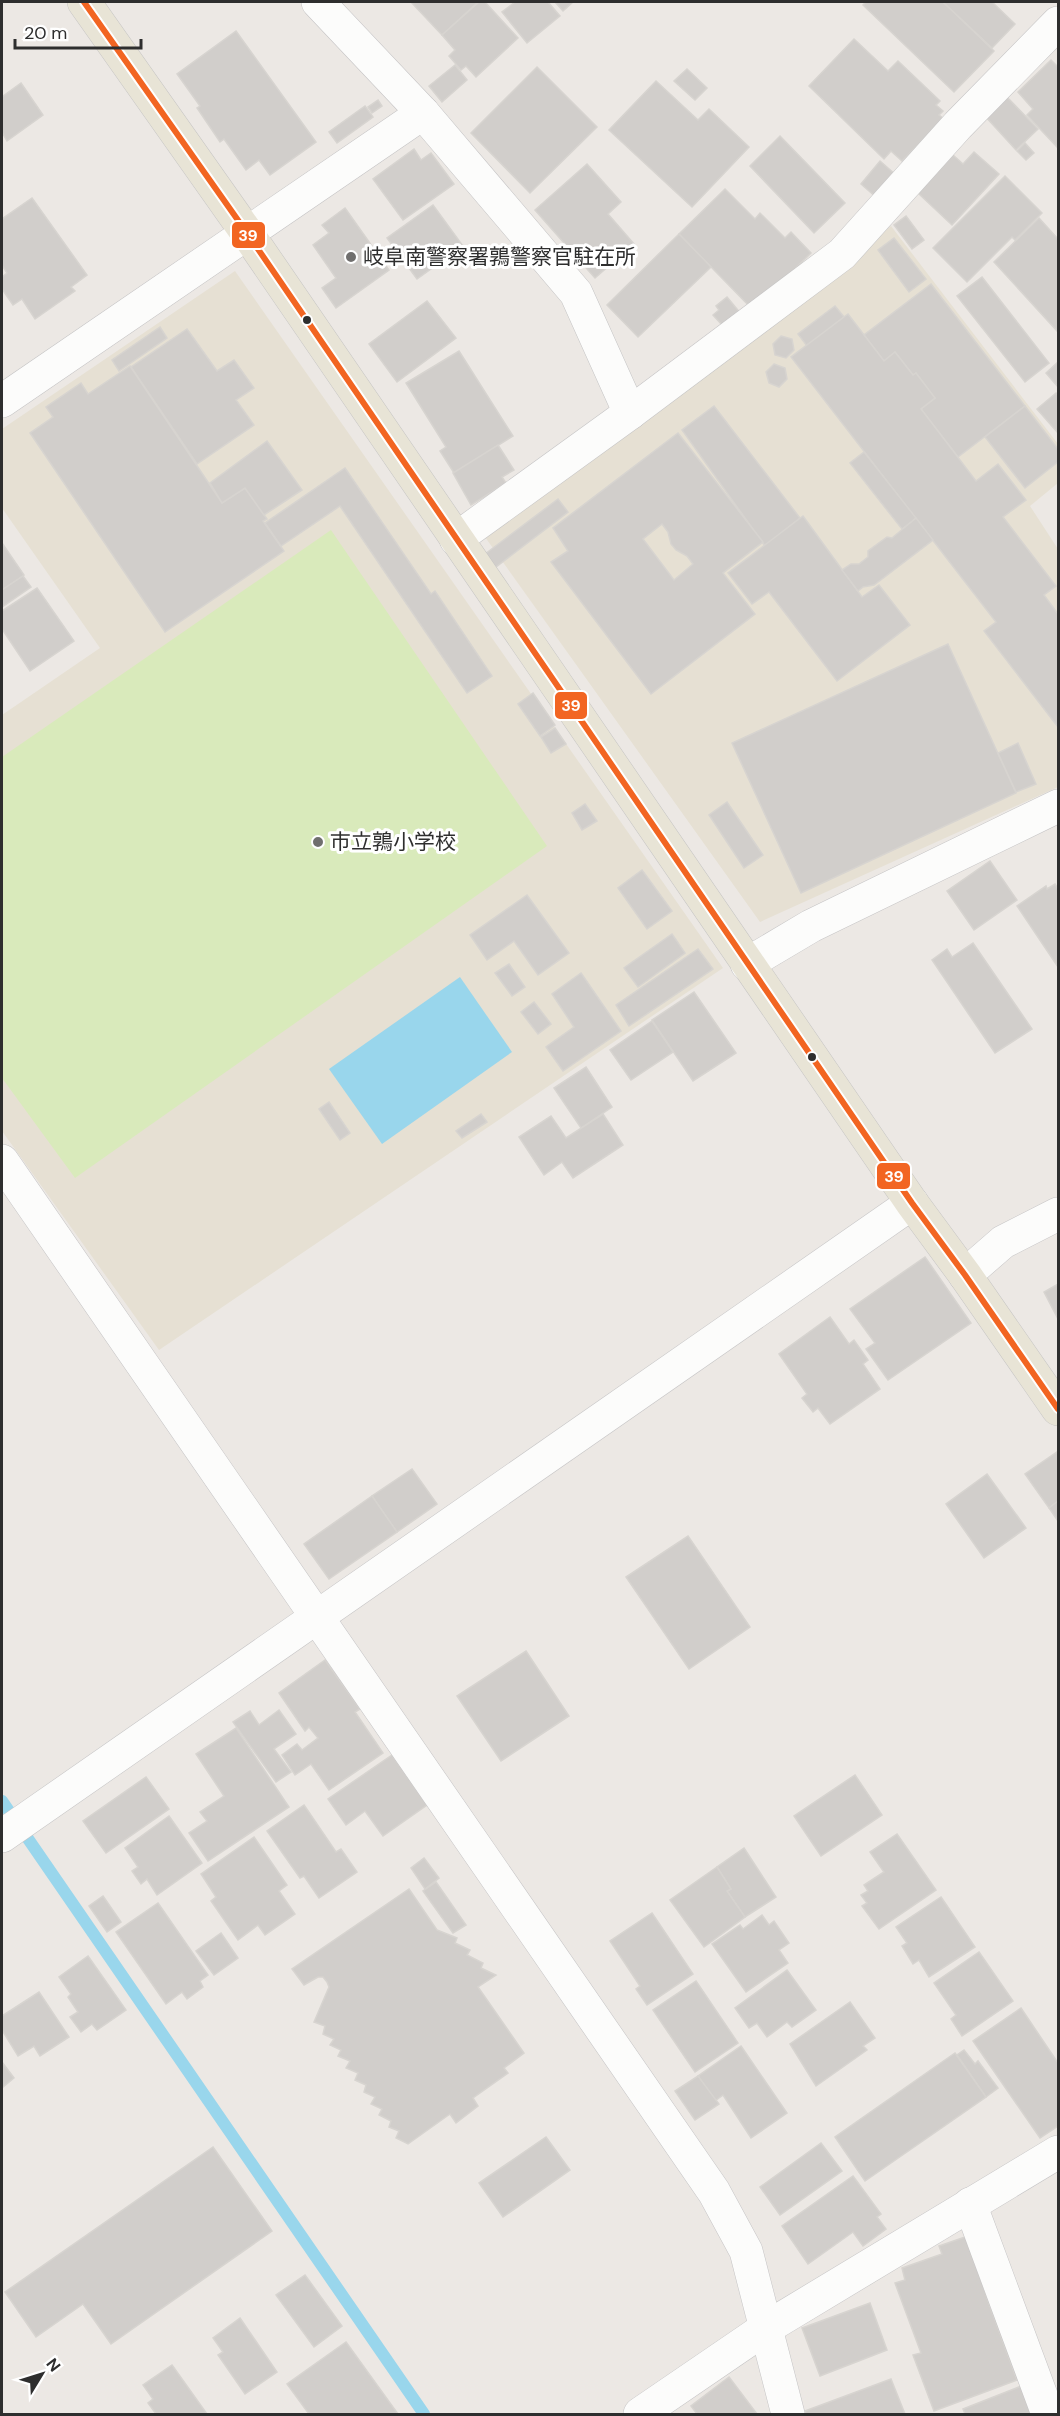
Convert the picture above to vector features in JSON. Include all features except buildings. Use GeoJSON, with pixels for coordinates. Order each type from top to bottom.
{"type":"FeatureCollection","features":[{"type":"Feature","properties":{"kind":"main road"},"geometry":{"type":"LineString","coordinates":[[84,2],[247,233],[912,1203],[1059,1409]]}},
{"type":"Feature","properties":{"kind":"street"},"geometry":{"type":"LineString","coordinates":[[318,2],[423,113],[576,293],[630,413]]}},
{"type":"Feature","properties":{"kind":"street"},"geometry":{"type":"LineString","coordinates":[[456,539],[630,413],[842,254],[958,125],[1059,23]]}},
{"type":"Feature","properties":{"kind":"street"},"geometry":{"type":"LineString","coordinates":[[2,401],[423,113]]}},
{"type":"Feature","properties":{"kind":"street"},"geometry":{"type":"LineString","coordinates":[[747,964],[811,926],[1059,806]]}},
{"type":"Feature","properties":{"kind":"street"},"geometry":{"type":"LineString","coordinates":[[2,1161],[714,2192],[746,2252],[788,2415]]}},
{"type":"Feature","properties":{"kind":"street"},"geometry":{"type":"LineString","coordinates":[[2,1836],[912,1203]]}},
{"type":"Feature","properties":{"kind":"street"},"geometry":{"type":"LineString","coordinates":[[965,1275],[1004,1242],[1059,1214]]}},
{"type":"Feature","properties":{"kind":"street"},"geometry":{"type":"LineString","coordinates":[[640,2415],[766,2328],[1059,2152]]}},
{"type":"Feature","properties":{"kind":"street"},"geometry":{"type":"LineString","coordinates":[[970,2204],[1048,2415]]}},
{"type":"Feature","properties":{"kind":"shaded area"},"geometry":{"type":"Polygon","coordinates":[[[891,226],[1058,444],[1058,483],[1030,506],[1058,549],[1058,787],[760,922],[485,537],[891,226]]]}},
{"type":"Feature","properties":{"kind":"shaded area","name":"市立鶉小学校"},"geometry":{"type":"Polygon","coordinates":[[[235,271],[723,968],[159,1350],[2,1131],[2,715],[100,648],[2,508],[2,429],[235,271]]]}},
{"type":"Feature","properties":{"kind":"green space"},"geometry":{"type":"Polygon","coordinates":[[[331,530],[547,846],[75,1178],[2,1078],[2,757],[331,530]]]}},
{"type":"Feature","properties":{"kind":"water"},"geometry":{"type":"Polygon","coordinates":[[[460,977],[512,1052],[382,1144],[329,1069],[460,977]]]}},
{"type":"Feature","properties":{"kind":"waterway"},"geometry":{"type":"LineString","coordinates":[[2,1801],[424,2414]]}},
{"type":"Feature","properties":{"kind":"transit line","name":"39"},"geometry":{"type":"LineString","coordinates":[[84,2],[247,233],[912,1203],[1058,1409]]}},
{"type":"Feature","properties":{"kind":"place","name":"岐阜南警察署鶉警察官駐在所"},"geometry":{"type":"Point","coordinates":[351,257]}},
{"type":"Feature","properties":{"kind":"place","name":"市立鶉小学校"},"geometry":{"type":"Point","coordinates":[318,842]}}]}
